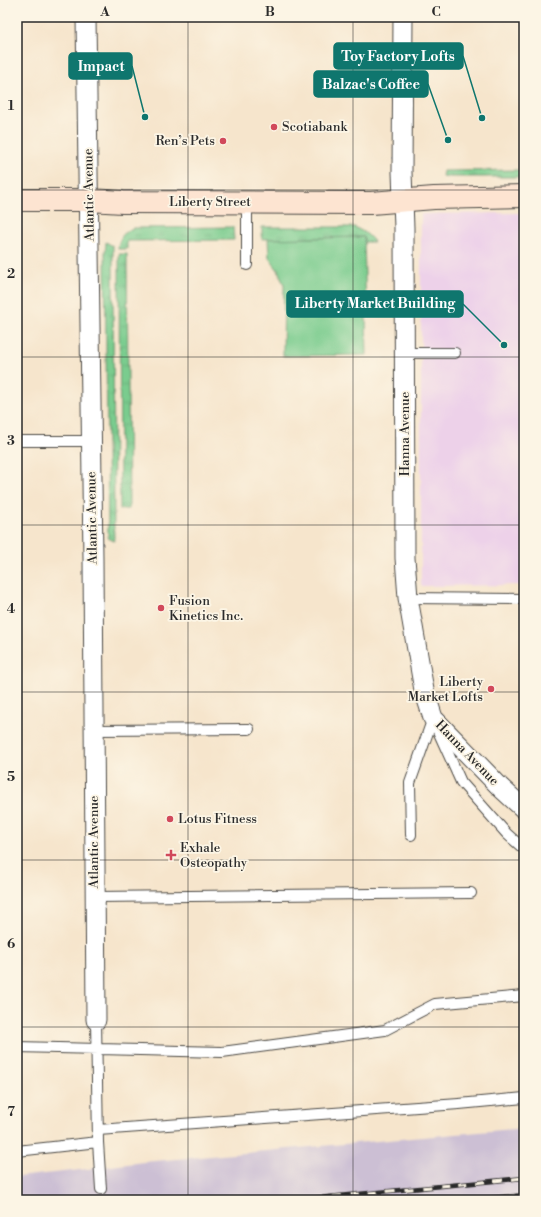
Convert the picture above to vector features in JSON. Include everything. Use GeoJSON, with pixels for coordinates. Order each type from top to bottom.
{"type":"FeatureCollection","features":[{"type":"Feature","properties":{"kind":"street","name":"Atlantic Avenue"},"geometry":{"type":"LineString","coordinates":[[86,17],[96,1020]]}},
{"type":"Feature","properties":{"kind":"street","name":"Hanna Avenue"},"geometry":{"type":"LineString","coordinates":[[403,17],[402,172],[405,558],[408,598],[424,690],[433,718],[501,788],[524,809]]}},
{"type":"Feature","properties":{"kind":"street","name":"Liberty Street"},"geometry":{"type":"LineString","coordinates":[[17,200],[371,203],[434,198],[524,196]]}},
{"type":"Feature","properties":{"kind":"lane"},"geometry":{"type":"LineString","coordinates":[[247,202],[247,266]]}},
{"type":"Feature","properties":{"kind":"lane"},"geometry":{"type":"LineString","coordinates":[[404,353],[455,353]]}},
{"type":"Feature","properties":{"kind":"lane"},"geometry":{"type":"LineString","coordinates":[[17,441],[91,441]]}},
{"type":"Feature","properties":{"kind":"lane"},"geometry":{"type":"LineString","coordinates":[[408,598],[524,599]]}},
{"type":"Feature","properties":{"kind":"lane"},"geometry":{"type":"LineString","coordinates":[[411,835],[410,783],[433,718]]}},
{"type":"Feature","properties":{"kind":"lane"},"geometry":{"type":"LineString","coordinates":[[433,718],[461,782],[507,834],[524,849]]}},
{"type":"Feature","properties":{"kind":"lane"},"geometry":{"type":"LineString","coordinates":[[94,730],[249,729]]}},
{"type":"Feature","properties":{"kind":"lane"},"geometry":{"type":"LineString","coordinates":[[95,897],[471,893]]}},
{"type":"Feature","properties":{"kind":"lane"},"geometry":{"type":"LineString","coordinates":[[17,1047],[222,1052],[385,1030],[435,1004],[524,996]]}},
{"type":"Feature","properties":{"kind":"lane"},"geometry":{"type":"LineString","coordinates":[[96,1020],[98,1142],[101,1190]]}},
{"type":"Feature","properties":{"kind":"lane"},"geometry":{"type":"LineString","coordinates":[[98,1130],[524,1098]]}},
{"type":"Feature","properties":{"kind":"lane"},"geometry":{"type":"LineString","coordinates":[[17,1150],[98,1142]]}},
{"type":"Feature","properties":{"kind":"shaded area"},"geometry":{"type":"Polygon","coordinates":[[[524,213],[524,585],[421,586],[421,214],[524,213]]]}},
{"type":"Feature","properties":{"kind":"shaded area"},"geometry":{"type":"Polygon","coordinates":[[[524,1128],[524,1200],[17,1200],[17,1177],[143,1162],[524,1128]]]}},
{"type":"Feature","properties":{"kind":"green space"},"geometry":{"type":"Polygon","coordinates":[[[524,170],[524,177],[442,176],[443,171],[524,170]]]}},
{"type":"Feature","properties":{"kind":"green space"},"geometry":{"type":"Polygon","coordinates":[[[233,227],[234,240],[127,241],[127,249],[118,249],[122,236],[133,228],[233,227]]]}},
{"type":"Feature","properties":{"kind":"green space"},"geometry":{"type":"Polygon","coordinates":[[[262,227],[354,227],[363,231],[374,242],[364,242],[364,237],[262,239],[262,227]]]}},
{"type":"Feature","properties":{"kind":"green space"},"geometry":{"type":"Polygon","coordinates":[[[364,237],[367,355],[283,356],[284,285],[278,270],[269,258],[268,239],[364,237]]]}},
{"type":"Feature","properties":{"kind":"green space"},"geometry":{"type":"Polygon","coordinates":[[[106,242],[113,246],[114,541],[108,538],[106,242]]]}},
{"type":"Feature","properties":{"kind":"green space"},"geometry":{"type":"Polygon","coordinates":[[[119,254],[127,254],[129,509],[120,509],[119,254]]]}},
{"type":"Feature","properties":{"kind":"railway"},"geometry":{"type":"LineString","coordinates":[[297,1200],[524,1178]]}},
{"type":"Feature","properties":{"kind":"railway"},"geometry":{"type":"LineString","coordinates":[[470,1200],[524,1195]]}},
{"type":"Feature","properties":{"kind":"place","name":"Impact"},"geometry":{"type":"Point","coordinates":[145,117]}},
{"type":"Feature","properties":{"kind":"place","name":"Toy Factory Lofts"},"geometry":{"type":"Point","coordinates":[482,118]}},
{"type":"Feature","properties":{"kind":"place","name":"Scotiabank"},"geometry":{"type":"Point","coordinates":[274,127]}},
{"type":"Feature","properties":{"kind":"place","name":"Balzac's Coffee"},"geometry":{"type":"Point","coordinates":[448,140]}},
{"type":"Feature","properties":{"kind":"place","name":"Ren’s Pets"},"geometry":{"type":"Point","coordinates":[223,141]}},
{"type":"Feature","properties":{"kind":"place","name":"Liberty Market Building"},"geometry":{"type":"Point","coordinates":[504,345]}},
{"type":"Feature","properties":{"kind":"place","name":"Fusion Kinetics Inc."},"geometry":{"type":"Point","coordinates":[161,608]}},
{"type":"Feature","properties":{"kind":"place","name":"Liberty Market Lofts"},"geometry":{"type":"Point","coordinates":[491,689]}},
{"type":"Feature","properties":{"kind":"place","name":"Lotus Fitness"},"geometry":{"type":"Point","coordinates":[170,819]}},
{"type":"Feature","properties":{"kind":"place","name":"Exhale Osteopathy"},"geometry":{"type":"Point","coordinates":[171,855]}}]}
